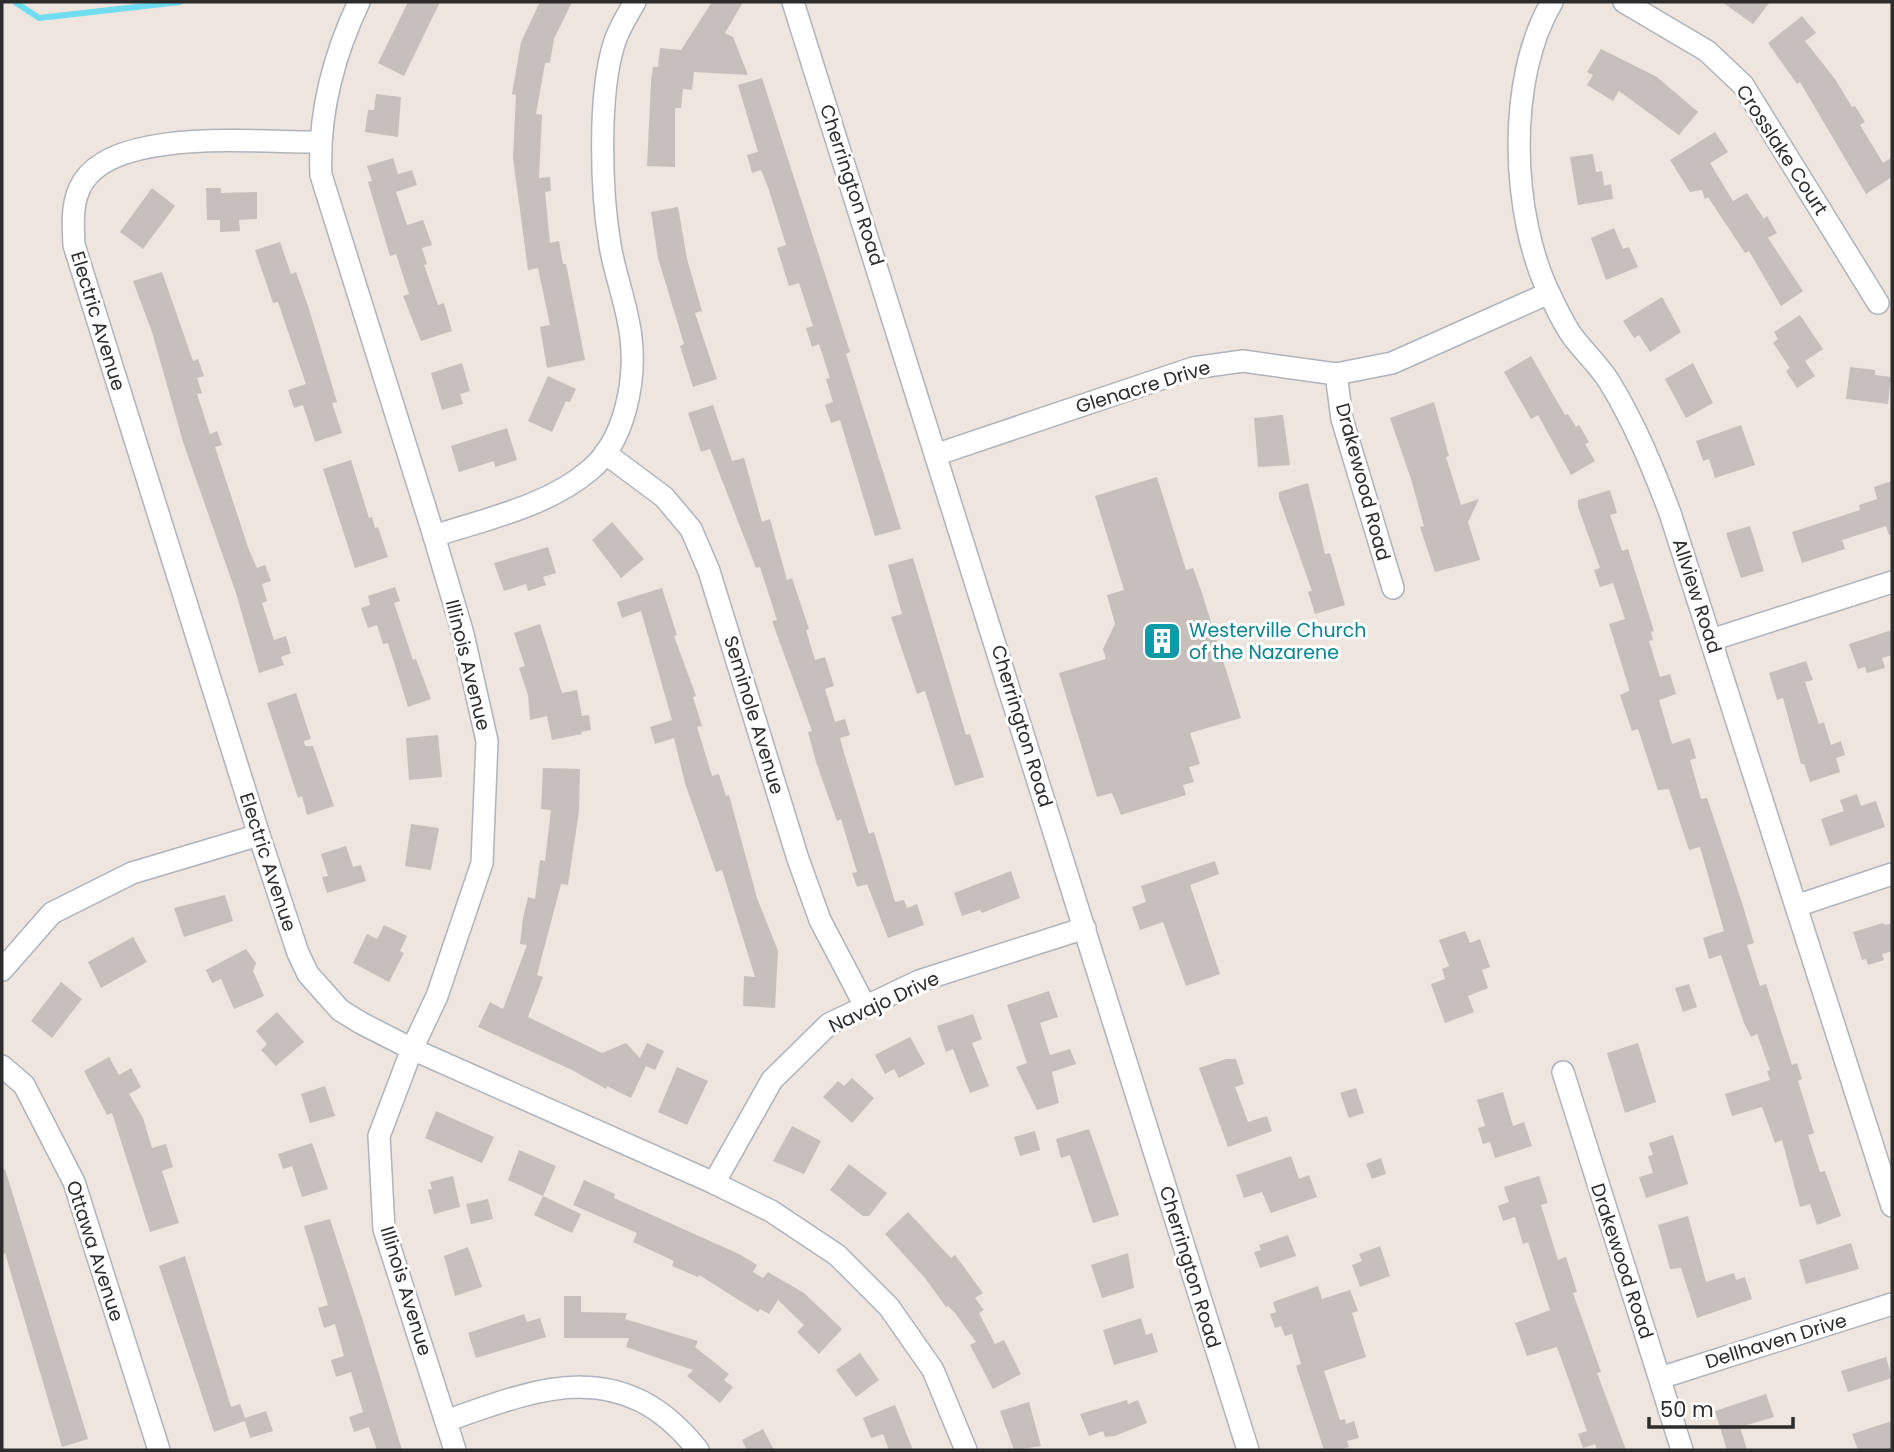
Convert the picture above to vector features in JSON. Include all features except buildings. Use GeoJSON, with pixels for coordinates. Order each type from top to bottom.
{"type":"FeatureCollection","features":[{"type":"Feature","properties":{"kind":"street","name":"Illinois Avenue"},"geometry":{"type":"LineString","coordinates":[[359,2],[349,23],[324,101],[319,142],[321,175],[329,208],[435,536],[463,634],[487,741],[482,863],[437,996],[412,1049],[379,1136],[384,1229],[455,1450]]}},
{"type":"Feature","properties":{"kind":"street"},"geometry":{"type":"LineString","coordinates":[[435,536],[524,506],[557,491],[591,470],[605,453],[619,426],[630,392],[631,338],[610,244],[604,169],[607,88],[614,43],[635,2]]}},
{"type":"Feature","properties":{"kind":"street","name":"Cherrington Road"},"geometry":{"type":"LineString","coordinates":[[793,2],[938,454],[1248,1450]]}},
{"type":"Feature","properties":{"kind":"street","name":"Allview Road"},"geometry":{"type":"LineString","coordinates":[[1552,2],[1530,55],[1518,134],[1532,246],[1549,293],[1572,335],[1609,380],[1645,447],[1670,513],[1796,906],[1886,1167],[1892,1206]]}},
{"type":"Feature","properties":{"kind":"street","name":"Crosslake Court"},"geometry":{"type":"LineString","coordinates":[[1624,2],[1707,51],[1744,85],[1878,303]]}},
{"type":"Feature","properties":{"kind":"street","name":"Electric Avenue"},"geometry":{"type":"LineString","coordinates":[[319,142],[185,143],[139,147],[99,165],[83,182],[75,202],[72,224],[74,245],[259,835],[308,974],[340,1010],[412,1049],[771,1210],[837,1255],[889,1307],[933,1370],[966,1450]]}},
{"type":"Feature","properties":{"kind":"street","name":"Glenacre Drive"},"geometry":{"type":"LineString","coordinates":[[938,454],[1192,368],[1242,361],[1336,374],[1392,363],[1549,293]]}},
{"type":"Feature","properties":{"kind":"street","name":"Drakewood Road"},"geometry":{"type":"LineString","coordinates":[[1336,374],[1342,419],[1393,588]]}},
{"type":"Feature","properties":{"kind":"street","name":"Seminole Avenue"},"geometry":{"type":"LineString","coordinates":[[605,453],[664,497],[691,529],[709,570],[820,919],[866,1006]]}},
{"type":"Feature","properties":{"kind":"street"},"geometry":{"type":"LineString","coordinates":[[1711,640],[1892,582]]}},
{"type":"Feature","properties":{"kind":"street"},"geometry":{"type":"LineString","coordinates":[[2,970],[52,913],[132,873],[259,835]]}},
{"type":"Feature","properties":{"kind":"street"},"geometry":{"type":"LineString","coordinates":[[1796,906],[1892,874]]}},
{"type":"Feature","properties":{"kind":"street","name":"Navajo Drive"},"geometry":{"type":"LineString","coordinates":[[714,1183],[772,1080],[829,1024],[919,981],[1085,928]]}},
{"type":"Feature","properties":{"kind":"street","name":"Ottawa Avenue"},"geometry":{"type":"LineString","coordinates":[[2,1066],[24,1085],[74,1182],[159,1450]]}},
{"type":"Feature","properties":{"kind":"street","name":"Drakewood Road"},"geometry":{"type":"LineString","coordinates":[[1563,1072],[1682,1450]]}},
{"type":"Feature","properties":{"kind":"street","name":"Dellhaven Drive"},"geometry":{"type":"LineString","coordinates":[[1660,1378],[1892,1304]]}},
{"type":"Feature","properties":{"kind":"street"},"geometry":{"type":"LineString","coordinates":[[446,1421],[554,1387],[580,1385],[631,1396],[678,1427],[698,1450]]}},
{"type":"Feature","properties":{"kind":"waterway"},"geometry":{"type":"LineString","coordinates":[[15,2],[39,18],[180,2]]}},
{"type":"Feature","properties":{"kind":"place","name":"Westerville Church of the Nazarene"},"geometry":{"type":"Point","coordinates":[1162,641]}}]}
